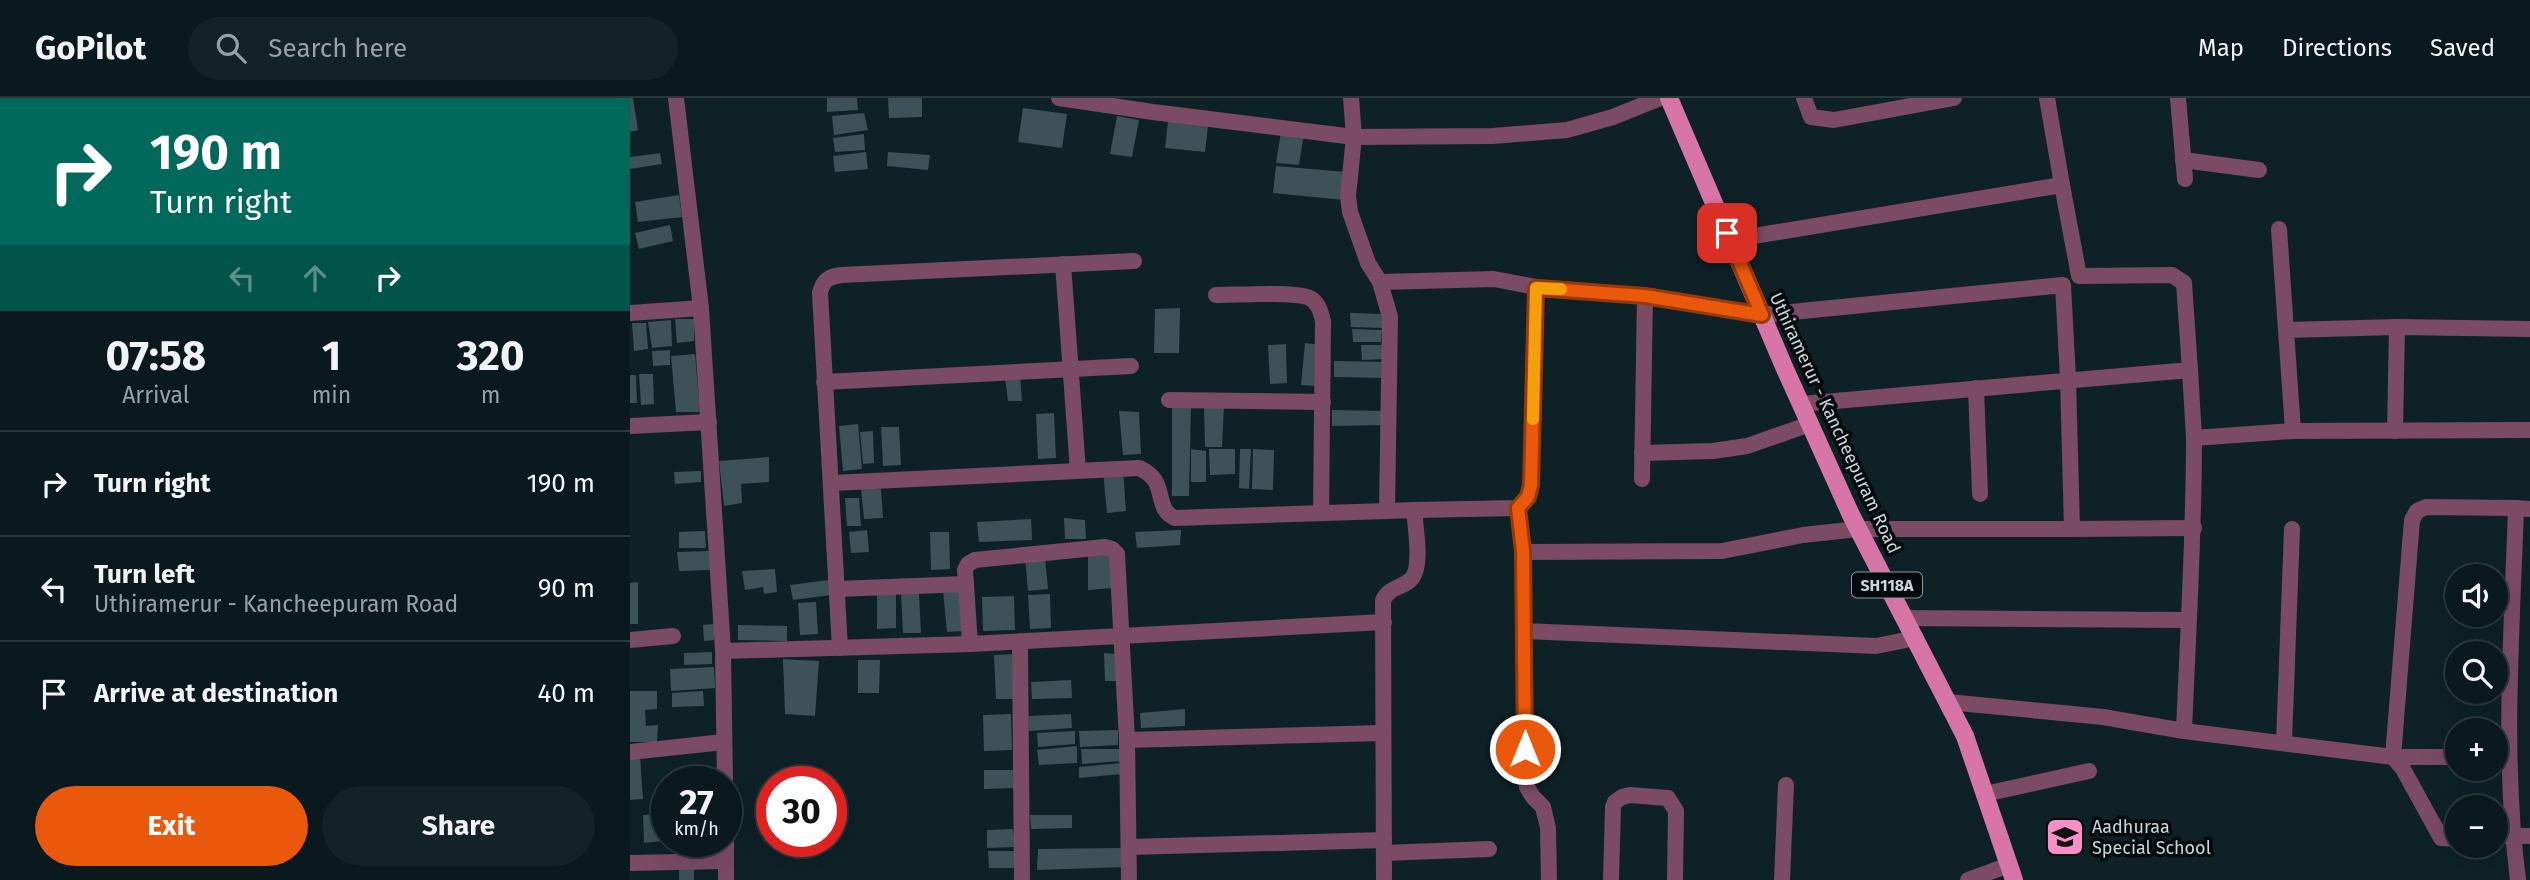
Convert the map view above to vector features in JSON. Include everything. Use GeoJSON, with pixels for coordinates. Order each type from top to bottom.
{"type":"FeatureCollection","features":[{"type":"Feature","properties":{"kind":"main road","name":"Uthiramerur - Kancheepuram Road"},"geometry":{"type":"LineString","coordinates":[[1669,98],[1858,529],[1965,736],[2012,872]]}},
{"type":"Feature","properties":{"kind":"street"},"geometry":{"type":"LineString","coordinates":[[676,98],[701,308],[723,651],[724,766]]}},
{"type":"Feature","properties":{"kind":"street"},"geometry":{"type":"LineString","coordinates":[[1059,98],[1154,105],[1354,137],[1493,136],[1567,130],[1613,117],[1660,98]]}},
{"type":"Feature","properties":{"kind":"street"},"geometry":{"type":"LineString","coordinates":[[1351,98],[1354,137],[1348,196],[1350,212],[1368,263],[1380,282],[1390,317],[1387,511]]}},
{"type":"Feature","properties":{"kind":"street"},"geometry":{"type":"LineString","coordinates":[[1804,98],[1811,117],[1835,120],[1954,98]]}},
{"type":"Feature","properties":{"kind":"street"},"geometry":{"type":"LineString","coordinates":[[2047,98],[2079,276]]}},
{"type":"Feature","properties":{"kind":"street"},"geometry":{"type":"LineString","coordinates":[[2178,98],[2185,179]]}},
{"type":"Feature","properties":{"kind":"street"},"geometry":{"type":"LineString","coordinates":[[2183,160],[2259,170]]}},
{"type":"Feature","properties":{"kind":"street"},"geometry":{"type":"LineString","coordinates":[[1732,244],[2062,185]]}},
{"type":"Feature","properties":{"kind":"street"},"geometry":{"type":"LineString","coordinates":[[2279,229],[2293,431]]}},
{"type":"Feature","properties":{"kind":"street"},"geometry":{"type":"LineString","coordinates":[[840,648],[824,382],[820,293],[822,284],[828,277],[1134,261]]}},
{"type":"Feature","properties":{"kind":"street"},"geometry":{"type":"LineString","coordinates":[[1063,264],[1078,471]]}},
{"type":"Feature","properties":{"kind":"street"},"geometry":{"type":"LineString","coordinates":[[1380,282],[1494,279],[1536,288],[1645,296],[1762,315],[2063,285],[2079,276],[2172,275],[2179,278],[2184,283],[2194,438],[2194,528],[2183,731]]}},
{"type":"Feature","properties":{"kind":"street"},"geometry":{"type":"LineString","coordinates":[[2063,285],[2072,529]]}},
{"type":"Feature","properties":{"kind":"street"},"geometry":{"type":"LineString","coordinates":[[832,483],[1139,468],[1147,471],[1159,484],[1163,508],[1175,518],[1518,508],[1528,497],[1531,485],[1536,288]]}},
{"type":"Feature","properties":{"kind":"street"},"geometry":{"type":"LineString","coordinates":[[1216,295],[1300,295],[1316,302],[1323,321],[1321,513]]}},
{"type":"Feature","properties":{"kind":"street"},"geometry":{"type":"LineString","coordinates":[[1642,479],[1645,296]]}},
{"type":"Feature","properties":{"kind":"street"},"geometry":{"type":"LineString","coordinates":[[630,313],[701,308]]}},
{"type":"Feature","properties":{"kind":"street"},"geometry":{"type":"LineString","coordinates":[[2286,330],[2397,327],[2530,329]]}},
{"type":"Feature","properties":{"kind":"street"},"geometry":{"type":"LineString","coordinates":[[2395,431],[2397,327]]}},
{"type":"Feature","properties":{"kind":"street"},"geometry":{"type":"LineString","coordinates":[[824,382],[1131,366]]}},
{"type":"Feature","properties":{"kind":"street"},"geometry":{"type":"LineString","coordinates":[[1801,404],[2190,370]]}},
{"type":"Feature","properties":{"kind":"street"},"geometry":{"type":"LineString","coordinates":[[1976,388],[1980,494]]}},
{"type":"Feature","properties":{"kind":"street"},"geometry":{"type":"LineString","coordinates":[[1169,400],[1323,402]]}},
{"type":"Feature","properties":{"kind":"street"},"geometry":{"type":"LineString","coordinates":[[630,426],[709,422]]}},
{"type":"Feature","properties":{"kind":"street"},"geometry":{"type":"LineString","coordinates":[[1642,453],[1713,451],[1747,446],[1810,424]]}},
{"type":"Feature","properties":{"kind":"street"},"geometry":{"type":"LineString","coordinates":[[2194,438],[2293,431],[2530,430]]}},
{"type":"Feature","properties":{"kind":"street"},"geometry":{"type":"LineString","coordinates":[[2445,838],[2441,838],[2403,769],[2393,757],[2413,520],[2417,511],[2426,507],[2523,508],[2507,718]]}},
{"type":"Feature","properties":{"kind":"street"},"geometry":{"type":"LineString","coordinates":[[1518,508],[1523,551],[1525,773],[1527,787],[1543,807],[1548,828],[1549,880]]}},
{"type":"Feature","properties":{"kind":"street"},"geometry":{"type":"LineString","coordinates":[[1384,880],[1383,600],[1388,592],[1411,581],[1416,571],[1418,560],[1414,510]]}},
{"type":"Feature","properties":{"kind":"street"},"geometry":{"type":"LineString","coordinates":[[1523,551],[1723,551],[1803,535],[1858,529],[2194,528]]}},
{"type":"Feature","properties":{"kind":"street"},"geometry":{"type":"LineString","coordinates":[[2284,742],[2292,529]]}},
{"type":"Feature","properties":{"kind":"street"},"geometry":{"type":"LineString","coordinates":[[970,644],[965,570],[968,564],[975,560],[1105,547],[1117,554],[1127,740],[1129,880]]}},
{"type":"Feature","properties":{"kind":"street"},"geometry":{"type":"LineString","coordinates":[[837,589],[966,584]]}},
{"type":"Feature","properties":{"kind":"street"},"geometry":{"type":"LineString","coordinates":[[1904,618],[2188,620]]}},
{"type":"Feature","properties":{"kind":"street"},"geometry":{"type":"LineString","coordinates":[[723,651],[1020,642],[1384,622]]}},
{"type":"Feature","properties":{"kind":"street"},"geometry":{"type":"LineString","coordinates":[[1524,631],[1876,646],[1916,638]]}},
{"type":"Feature","properties":{"kind":"street"},"geometry":{"type":"LineString","coordinates":[[630,640],[673,636]]}},
{"type":"Feature","properties":{"kind":"street"},"geometry":{"type":"LineString","coordinates":[[1020,642],[1022,880]]}},
{"type":"Feature","properties":{"kind":"street"},"geometry":{"type":"LineString","coordinates":[[1948,702],[2103,717],[2183,731],[2393,757],[2445,757]]}},
{"type":"Feature","properties":{"kind":"street"},"geometry":{"type":"LineString","coordinates":[[1127,740],[1382,733]]}},
{"type":"Feature","properties":{"kind":"street"},"geometry":{"type":"LineString","coordinates":[[630,752],[724,742]]}},
{"type":"Feature","properties":{"kind":"street"},"geometry":{"type":"LineString","coordinates":[[1985,793],[2089,771]]}},
{"type":"Feature","properties":{"kind":"street"},"geometry":{"type":"LineString","coordinates":[[2506,781],[2518,880]]}},
{"type":"Feature","properties":{"kind":"street"},"geometry":{"type":"LineString","coordinates":[[1782,880],[1786,785]]}},
{"type":"Feature","properties":{"kind":"street"},"geometry":{"type":"LineString","coordinates":[[1611,880],[1613,807],[1622,797],[1630,795],[1668,798],[1673,804],[1676,811],[1675,880]]}},
{"type":"Feature","properties":{"kind":"street"},"geometry":{"type":"LineString","coordinates":[[2508,835],[2530,836]]}},
{"type":"Feature","properties":{"kind":"street"},"geometry":{"type":"LineString","coordinates":[[1129,847],[1384,846],[1489,849]]}},
{"type":"Feature","properties":{"kind":"street"},"geometry":{"type":"LineString","coordinates":[[726,857],[726,880]]}},
{"type":"Feature","properties":{"kind":"street"},"geometry":{"type":"LineString","coordinates":[[630,863],[726,861]]}},
{"type":"Feature","properties":{"kind":"street"},"geometry":{"type":"LineString","coordinates":[[1968,880],[2012,872]]}},
{"type":"Feature","properties":{"kind":"building"},"geometry":{"type":"Polygon","coordinates":[[[630,98],[633,98],[638,130],[630,132],[630,98]]]}},
{"type":"Feature","properties":{"kind":"building"},"geometry":{"type":"Polygon","coordinates":[[[827,98],[857,98],[858,110],[827,112],[827,98]]]}},
{"type":"Feature","properties":{"kind":"building"},"geometry":{"type":"Polygon","coordinates":[[[888,98],[922,98],[922,117],[889,118],[888,98]]]}},
{"type":"Feature","properties":{"kind":"building"},"geometry":{"type":"Polygon","coordinates":[[[1023,108],[1067,114],[1062,148],[1018,142],[1023,108]]]}},
{"type":"Feature","properties":{"kind":"building"},"geometry":{"type":"Polygon","coordinates":[[[864,113],[868,130],[834,135],[832,116],[864,113]]]}},
{"type":"Feature","properties":{"kind":"building"},"geometry":{"type":"Polygon","coordinates":[[[1117,116],[1139,120],[1132,157],[1110,154],[1117,116]]]}},
{"type":"Feature","properties":{"kind":"building"},"geometry":{"type":"Polygon","coordinates":[[[1168,121],[1208,126],[1205,152],[1165,148],[1168,121]]]}},
{"type":"Feature","properties":{"kind":"building"},"geometry":{"type":"Polygon","coordinates":[[[1281,131],[1304,134],[1299,165],[1276,163],[1281,131]]]}},
{"type":"Feature","properties":{"kind":"building"},"geometry":{"type":"Polygon","coordinates":[[[864,134],[865,150],[835,152],[833,138],[864,134]]]}},
{"type":"Feature","properties":{"kind":"building"},"geometry":{"type":"Polygon","coordinates":[[[866,152],[868,169],[835,172],[833,156],[866,152]]]}},
{"type":"Feature","properties":{"kind":"building"},"geometry":{"type":"Polygon","coordinates":[[[888,152],[930,155],[928,170],[887,166],[888,152]]]}},
{"type":"Feature","properties":{"kind":"building"},"geometry":{"type":"Polygon","coordinates":[[[660,153],[662,164],[630,169],[630,157],[660,153]]]}},
{"type":"Feature","properties":{"kind":"building"},"geometry":{"type":"Polygon","coordinates":[[[1276,166],[1346,172],[1344,200],[1273,193],[1276,166]]]}},
{"type":"Feature","properties":{"kind":"building"},"geometry":{"type":"Polygon","coordinates":[[[679,195],[682,217],[638,222],[635,202],[679,195]]]}},
{"type":"Feature","properties":{"kind":"building"},"geometry":{"type":"Polygon","coordinates":[[[670,225],[673,241],[639,249],[635,233],[670,225]]]}},
{"type":"Feature","properties":{"kind":"building"},"geometry":{"type":"Polygon","coordinates":[[[1180,308],[1179,353],[1154,353],[1155,309],[1180,308]]]}},
{"type":"Feature","properties":{"kind":"building"},"geometry":{"type":"Polygon","coordinates":[[[1350,313],[1384,314],[1383,328],[1351,327],[1350,313]]]}},
{"type":"Feature","properties":{"kind":"building"},"geometry":{"type":"Polygon","coordinates":[[[675,319],[694,319],[694,341],[677,343],[675,319]]]}},
{"type":"Feature","properties":{"kind":"building"},"geometry":{"type":"Polygon","coordinates":[[[671,320],[672,346],[652,348],[648,322],[671,320]]]}},
{"type":"Feature","properties":{"kind":"building"},"geometry":{"type":"Polygon","coordinates":[[[632,323],[646,323],[648,349],[634,351],[632,323]]]}},
{"type":"Feature","properties":{"kind":"building"},"geometry":{"type":"Polygon","coordinates":[[[1352,329],[1382,330],[1381,342],[1353,342],[1352,329]]]}},
{"type":"Feature","properties":{"kind":"building"},"geometry":{"type":"Polygon","coordinates":[[[1305,343],[1321,345],[1317,386],[1301,385],[1305,343]]]}},
{"type":"Feature","properties":{"kind":"building"},"geometry":{"type":"Polygon","coordinates":[[[1286,344],[1287,383],[1270,384],[1268,345],[1286,344]]]}},
{"type":"Feature","properties":{"kind":"building"},"geometry":{"type":"Polygon","coordinates":[[[1361,345],[1387,345],[1387,359],[1362,360],[1361,345]]]}},
{"type":"Feature","properties":{"kind":"building"},"geometry":{"type":"Polygon","coordinates":[[[670,350],[670,365],[653,366],[652,351],[670,350]]]}},
{"type":"Feature","properties":{"kind":"building"},"geometry":{"type":"Polygon","coordinates":[[[695,354],[700,412],[676,412],[671,356],[695,354]]]}},
{"type":"Feature","properties":{"kind":"building"},"geometry":{"type":"Polygon","coordinates":[[[1334,361],[1387,362],[1386,378],[1334,377],[1334,361]]]}},
{"type":"Feature","properties":{"kind":"building"},"geometry":{"type":"Polygon","coordinates":[[[639,374],[653,374],[654,404],[641,405],[639,374]]]}},
{"type":"Feature","properties":{"kind":"building"},"geometry":{"type":"Polygon","coordinates":[[[630,375],[636,375],[637,403],[630,403],[630,375]]]}},
{"type":"Feature","properties":{"kind":"building"},"geometry":{"type":"Polygon","coordinates":[[[1020,376],[1022,401],[1008,401],[1005,377],[1020,376]]]}},
{"type":"Feature","properties":{"kind":"building"},"geometry":{"type":"Polygon","coordinates":[[[1172,403],[1191,406],[1189,496],[1172,496],[1172,403]]]}},
{"type":"Feature","properties":{"kind":"building"},"geometry":{"type":"Polygon","coordinates":[[[1204,405],[1224,405],[1222,447],[1205,447],[1204,405]]]}},
{"type":"Feature","properties":{"kind":"building"},"geometry":{"type":"Polygon","coordinates":[[[1332,410],[1387,411],[1387,425],[1332,426],[1332,410]]]}},
{"type":"Feature","properties":{"kind":"building"},"geometry":{"type":"Polygon","coordinates":[[[1119,411],[1139,412],[1141,454],[1123,455],[1119,411]]]}},
{"type":"Feature","properties":{"kind":"building"},"geometry":{"type":"Polygon","coordinates":[[[1054,413],[1056,458],[1038,459],[1036,414],[1054,413]]]}},
{"type":"Feature","properties":{"kind":"building"},"geometry":{"type":"Polygon","coordinates":[[[858,424],[862,469],[843,471],[839,426],[858,424]]]}},
{"type":"Feature","properties":{"kind":"building"},"geometry":{"type":"Polygon","coordinates":[[[881,427],[899,427],[901,465],[883,466],[881,427]]]}},
{"type":"Feature","properties":{"kind":"building"},"geometry":{"type":"Polygon","coordinates":[[[873,431],[874,463],[863,464],[860,432],[873,431]]]}},
{"type":"Feature","properties":{"kind":"building"},"geometry":{"type":"Polygon","coordinates":[[[1191,449],[1206,451],[1206,482],[1191,482],[1191,449]]]}},
{"type":"Feature","properties":{"kind":"building"},"geometry":{"type":"Polygon","coordinates":[[[1209,449],[1235,449],[1235,474],[1210,475],[1209,449]]]}},
{"type":"Feature","properties":{"kind":"building"},"geometry":{"type":"Polygon","coordinates":[[[1240,449],[1251,449],[1249,489],[1239,488],[1240,449]]]}},
{"type":"Feature","properties":{"kind":"building"},"geometry":{"type":"Polygon","coordinates":[[[1253,449],[1274,450],[1273,490],[1252,489],[1253,449]]]}},
{"type":"Feature","properties":{"kind":"building"},"geometry":{"type":"Polygon","coordinates":[[[769,457],[769,482],[741,484],[742,503],[724,506],[719,461],[769,457]]]}},
{"type":"Feature","properties":{"kind":"building"},"geometry":{"type":"Polygon","coordinates":[[[1123,469],[1126,511],[1107,513],[1103,471],[1123,469]]]}},
{"type":"Feature","properties":{"kind":"building"},"geometry":{"type":"Polygon","coordinates":[[[701,471],[701,482],[675,484],[674,472],[701,471]]]}},
{"type":"Feature","properties":{"kind":"building"},"geometry":{"type":"Polygon","coordinates":[[[861,489],[881,489],[883,518],[864,519],[861,489]]]}},
{"type":"Feature","properties":{"kind":"building"},"geometry":{"type":"Polygon","coordinates":[[[845,498],[859,498],[861,526],[847,526],[845,498]]]}},
{"type":"Feature","properties":{"kind":"building"},"geometry":{"type":"Polygon","coordinates":[[[1064,518],[1085,520],[1086,539],[1065,539],[1064,518]]]}},
{"type":"Feature","properties":{"kind":"building"},"geometry":{"type":"Polygon","coordinates":[[[1031,519],[1032,540],[979,542],[977,522],[1031,519]]]}},
{"type":"Feature","properties":{"kind":"building"},"geometry":{"type":"Polygon","coordinates":[[[867,530],[869,552],[851,553],[849,532],[867,530]]]}},
{"type":"Feature","properties":{"kind":"building"},"geometry":{"type":"Polygon","coordinates":[[[1181,530],[1180,545],[1137,548],[1135,532],[1181,530]]]}},
{"type":"Feature","properties":{"kind":"building"},"geometry":{"type":"Polygon","coordinates":[[[705,531],[706,548],[679,548],[679,532],[705,531]]]}},
{"type":"Feature","properties":{"kind":"building"},"geometry":{"type":"Polygon","coordinates":[[[930,532],[949,532],[950,569],[931,570],[930,532]]]}},
{"type":"Feature","properties":{"kind":"building"},"geometry":{"type":"Polygon","coordinates":[[[709,551],[710,570],[679,571],[677,552],[709,551]]]}},
{"type":"Feature","properties":{"kind":"building"},"geometry":{"type":"Polygon","coordinates":[[[1088,554],[1112,554],[1113,588],[1088,590],[1088,554]]]}},
{"type":"Feature","properties":{"kind":"building"},"geometry":{"type":"Polygon","coordinates":[[[1045,557],[1048,589],[1028,591],[1025,558],[1045,557]]]}},
{"type":"Feature","properties":{"kind":"building"},"geometry":{"type":"Polygon","coordinates":[[[775,569],[777,592],[764,594],[763,587],[745,590],[742,571],[775,569]]]}},
{"type":"Feature","properties":{"kind":"building"},"geometry":{"type":"Polygon","coordinates":[[[829,580],[831,595],[793,600],[790,585],[829,580]]]}},
{"type":"Feature","properties":{"kind":"building"},"geometry":{"type":"Polygon","coordinates":[[[638,582],[638,624],[630,624],[630,583],[638,582]]]}},
{"type":"Feature","properties":{"kind":"building"},"geometry":{"type":"Polygon","coordinates":[[[965,590],[966,631],[947,632],[943,591],[965,590]]]}},
{"type":"Feature","properties":{"kind":"building"},"geometry":{"type":"Polygon","coordinates":[[[877,591],[896,592],[896,628],[877,629],[877,591]]]}},
{"type":"Feature","properties":{"kind":"building"},"geometry":{"type":"Polygon","coordinates":[[[919,593],[921,633],[903,633],[901,594],[919,593]]]}},
{"type":"Feature","properties":{"kind":"building"},"geometry":{"type":"Polygon","coordinates":[[[1050,594],[1051,628],[1030,629],[1028,595],[1050,594]]]}},
{"type":"Feature","properties":{"kind":"building"},"geometry":{"type":"Polygon","coordinates":[[[1014,596],[1015,630],[983,631],[982,597],[1014,596]]]}},
{"type":"Feature","properties":{"kind":"building"},"geometry":{"type":"Polygon","coordinates":[[[816,602],[818,634],[800,635],[798,603],[816,602]]]}},
{"type":"Feature","properties":{"kind":"building"},"geometry":{"type":"Polygon","coordinates":[[[714,624],[714,640],[704,641],[703,625],[714,624]]]}},
{"type":"Feature","properties":{"kind":"building"},"geometry":{"type":"Polygon","coordinates":[[[738,625],[787,626],[787,641],[738,640],[738,625]]]}},
{"type":"Feature","properties":{"kind":"building"},"geometry":{"type":"Polygon","coordinates":[[[712,652],[712,664],[684,665],[684,653],[712,652]]]}},
{"type":"Feature","properties":{"kind":"building"},"geometry":{"type":"Polygon","coordinates":[[[1104,653],[1117,654],[1118,681],[1105,681],[1104,653]]]}},
{"type":"Feature","properties":{"kind":"building"},"geometry":{"type":"Polygon","coordinates":[[[1016,654],[1016,699],[996,699],[994,655],[1016,654]]]}},
{"type":"Feature","properties":{"kind":"building"},"geometry":{"type":"Polygon","coordinates":[[[783,659],[819,661],[815,716],[785,714],[783,659]]]}},
{"type":"Feature","properties":{"kind":"building"},"geometry":{"type":"Polygon","coordinates":[[[858,660],[880,660],[879,693],[858,693],[858,660]]]}},
{"type":"Feature","properties":{"kind":"building"},"geometry":{"type":"Polygon","coordinates":[[[714,667],[715,688],[671,691],[670,669],[714,667]]]}},
{"type":"Feature","properties":{"kind":"building"},"geometry":{"type":"Polygon","coordinates":[[[1071,680],[1072,698],[1032,699],[1031,682],[1071,680]]]}},
{"type":"Feature","properties":{"kind":"building"},"geometry":{"type":"Polygon","coordinates":[[[630,691],[657,691],[657,709],[645,710],[646,726],[658,725],[657,742],[630,742],[630,691]]]}},
{"type":"Feature","properties":{"kind":"building"},"geometry":{"type":"Polygon","coordinates":[[[703,691],[704,706],[672,707],[672,693],[703,691]]]}},
{"type":"Feature","properties":{"kind":"building"},"geometry":{"type":"Polygon","coordinates":[[[1185,709],[1185,726],[1141,728],[1140,713],[1185,709]]]}},
{"type":"Feature","properties":{"kind":"building"},"geometry":{"type":"Polygon","coordinates":[[[1011,714],[1012,750],[984,751],[983,715],[1011,714]]]}},
{"type":"Feature","properties":{"kind":"building"},"geometry":{"type":"Polygon","coordinates":[[[1071,714],[1072,728],[1029,731],[1028,716],[1071,714]]]}},
{"type":"Feature","properties":{"kind":"building"},"geometry":{"type":"Polygon","coordinates":[[[1118,730],[1118,745],[1080,747],[1079,731],[1118,730]]]}},
{"type":"Feature","properties":{"kind":"building"},"geometry":{"type":"Polygon","coordinates":[[[1075,731],[1075,744],[1038,747],[1037,733],[1075,731]]]}},
{"type":"Feature","properties":{"kind":"building"},"geometry":{"type":"Polygon","coordinates":[[[1077,746],[1077,763],[1039,765],[1037,750],[1077,746]]]}},
{"type":"Feature","properties":{"kind":"building"},"geometry":{"type":"Polygon","coordinates":[[[1081,749],[1120,749],[1122,761],[1082,764],[1081,749]]]}},
{"type":"Feature","properties":{"kind":"building"},"geometry":{"type":"Polygon","coordinates":[[[640,756],[643,799],[630,800],[630,757],[640,756]]]}},
{"type":"Feature","properties":{"kind":"building"},"geometry":{"type":"Polygon","coordinates":[[[1122,763],[1122,774],[1079,778],[1079,767],[1122,763]]]}},
{"type":"Feature","properties":{"kind":"building"},"geometry":{"type":"Polygon","coordinates":[[[984,770],[1014,770],[1015,788],[984,789],[984,770]]]}},
{"type":"Feature","properties":{"kind":"building"},"geometry":{"type":"Polygon","coordinates":[[[643,815],[651,815],[651,842],[644,843],[643,815]]]}},
{"type":"Feature","properties":{"kind":"building"},"geometry":{"type":"Polygon","coordinates":[[[1030,815],[1072,815],[1072,828],[1031,829],[1030,815]]]}},
{"type":"Feature","properties":{"kind":"building"},"geometry":{"type":"Polygon","coordinates":[[[1013,829],[1015,847],[987,848],[987,830],[1013,829]]]}},
{"type":"Feature","properties":{"kind":"building"},"geometry":{"type":"Polygon","coordinates":[[[1125,848],[1126,867],[1037,870],[1038,849],[1125,848]]]}},
{"type":"Feature","properties":{"kind":"building"},"geometry":{"type":"Polygon","coordinates":[[[988,851],[1020,851],[1020,868],[989,868],[988,851]]]}},
{"type":"Feature","properties":{"kind":"building"},"geometry":{"type":"Polygon","coordinates":[[[694,862],[694,880],[679,880],[679,864],[694,862]]]}},
{"type":"Feature","properties":{"kind":"slow traffic"},"geometry":{"type":"LineString","coordinates":[[1533,419],[1536,288],[1561,289]]}},
{"type":"Feature","properties":{"kind":"place","name":"Aadhuraa Special School"},"geometry":{"type":"Point","coordinates":[2065,837]}},
{"type":"Feature","properties":{"kind":"route"},"geometry":{"type":"LineString","coordinates":[[1525,749],[1523,551],[1518,508],[1528,497],[1531,485],[1536,288],[1645,296],[1762,315],[1727,233]]}}]}
